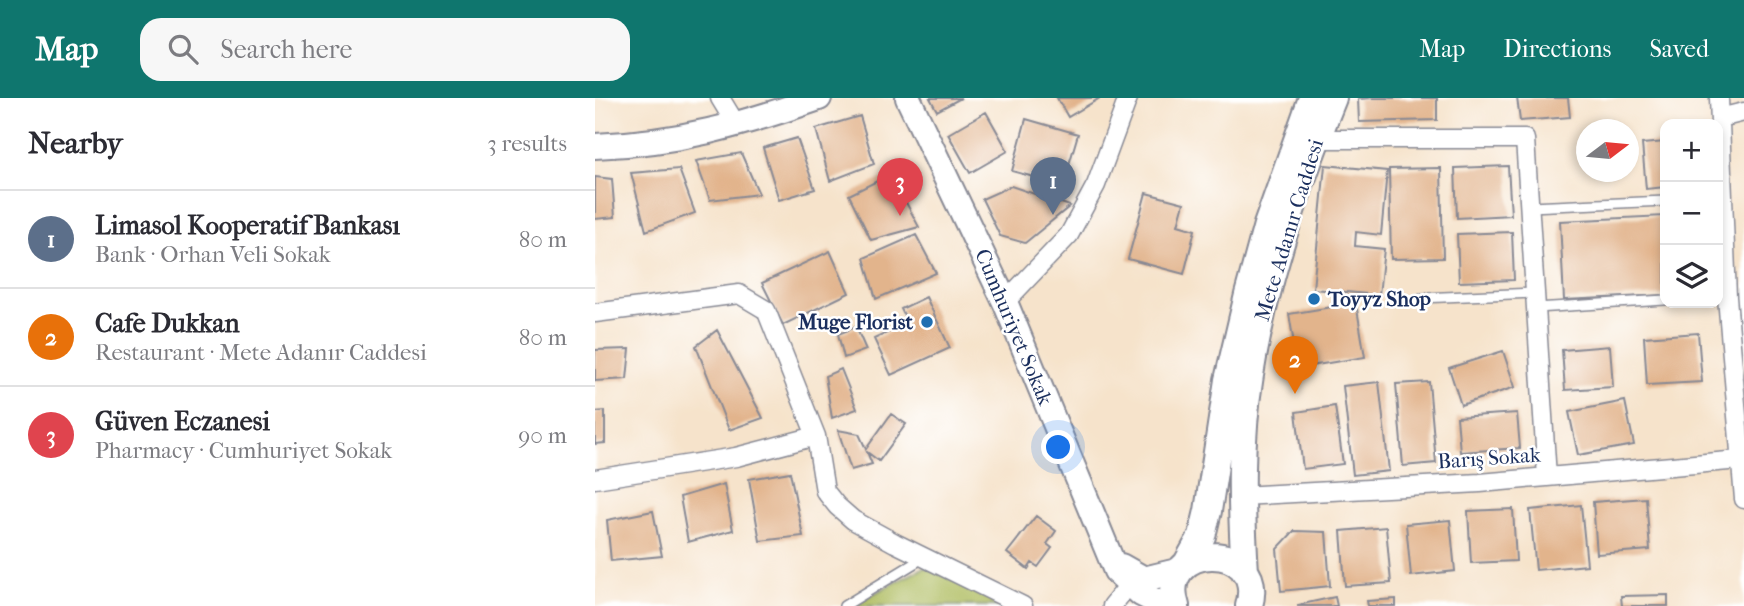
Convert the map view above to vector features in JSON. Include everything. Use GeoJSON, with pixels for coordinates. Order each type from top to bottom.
{"type":"FeatureCollection","features":[{"type":"Feature","properties":{"kind":"main road","name":"Mete Adanır Caddesi"},"geometry":{"type":"LineString","coordinates":[[1176,606],[1173,590],[1202,536],[1208,511],[1228,380],[1248,295],[1271,214],[1312,98]]}},
{"type":"Feature","properties":{"kind":"main road","name":"Mete Adanır Caddesi"},"geometry":{"type":"LineString","coordinates":[[1249,606],[1251,592],[1245,572],[1241,496],[1249,377],[1287,224],[1333,98]]}},
{"type":"Feature","properties":{"kind":"main road"},"geometry":{"type":"LineString","coordinates":[[1184,567],[1207,555],[1218,555],[1229,558],[1245,572]]}},
{"type":"Feature","properties":{"kind":"street"},"geometry":{"type":"LineString","coordinates":[[720,98],[737,126]]}},
{"type":"Feature","properties":{"kind":"street"},"geometry":{"type":"LineString","coordinates":[[595,146],[652,144],[737,126],[818,98]]}},
{"type":"Feature","properties":{"kind":"street","name":"Cumhuriyet Sokak"},"geometry":{"type":"LineString","coordinates":[[908,98],[1005,302],[1111,561],[1132,581]]}},
{"type":"Feature","properties":{"kind":"street"},"geometry":{"type":"LineString","coordinates":[[1005,302],[1069,235],[1096,185],[1128,98]]}},
{"type":"Feature","properties":{"kind":"street"},"geometry":{"type":"LineString","coordinates":[[1719,98],[1721,182]]}},
{"type":"Feature","properties":{"kind":"street"},"geometry":{"type":"LineString","coordinates":[[1720,118],[1744,111]]}},
{"type":"Feature","properties":{"kind":"street"},"geometry":{"type":"LineString","coordinates":[[1316,139],[1525,139],[1547,477]]}},
{"type":"Feature","properties":{"kind":"street"},"geometry":{"type":"LineString","coordinates":[[1723,221],[1740,392],[1740,460],[1744,499]]}},
{"type":"Feature","properties":{"kind":"street"},"geometry":{"type":"LineString","coordinates":[[595,313],[739,294],[766,310],[816,436],[825,491],[837,506],[853,520],[923,558],[1023,606]]}},
{"type":"Feature","properties":{"kind":"street"},"geometry":{"type":"LineString","coordinates":[[595,479],[736,457],[816,436]]}},
{"type":"Feature","properties":{"kind":"street","name":"Barış Sokak"},"geometry":{"type":"LineString","coordinates":[[1241,496],[1547,477],[1740,460]]}},
{"type":"Feature","properties":{"kind":"street"},"geometry":{"type":"LineString","coordinates":[[1112,606],[1132,581],[1152,579],[1184,567]]}},
{"type":"Feature","properties":{"kind":"street"},"geometry":{"type":"LineString","coordinates":[[1132,581],[1165,606]]}},
{"type":"Feature","properties":{"kind":"lane"},"geometry":{"type":"LineString","coordinates":[[1529,206],[1660,201]]}},
{"type":"Feature","properties":{"kind":"lane"},"geometry":{"type":"LineString","coordinates":[[1421,298],[1660,300]]}},
{"type":"Feature","properties":{"kind":"lane"},"geometry":{"type":"LineString","coordinates":[[844,606],[923,558]]}},
{"type":"Feature","properties":{"kind":"green space"},"geometry":{"type":"Polygon","coordinates":[[[925,567],[1013,606],[849,606],[925,567]]]}},
{"type":"Feature","properties":{"kind":"building"},"geometry":{"type":"Polygon","coordinates":[[[930,98],[961,98],[937,111],[930,98]]]}},
{"type":"Feature","properties":{"kind":"building"},"geometry":{"type":"Polygon","coordinates":[[[1057,98],[1100,98],[1068,117],[1057,98]]]}},
{"type":"Feature","properties":{"kind":"building"},"geometry":{"type":"Polygon","coordinates":[[[1437,98],[1437,120],[1359,122],[1358,99],[1437,98]]]}},
{"type":"Feature","properties":{"kind":"building"},"geometry":{"type":"Polygon","coordinates":[[[1517,98],[1568,98],[1570,117],[1520,121],[1517,98]]]}},
{"type":"Feature","properties":{"kind":"building"},"geometry":{"type":"Polygon","coordinates":[[[986,112],[1008,151],[970,173],[948,134],[986,112]]]}},
{"type":"Feature","properties":{"kind":"building"},"geometry":{"type":"Polygon","coordinates":[[[860,116],[874,164],[830,181],[816,129],[860,116]]]}},
{"type":"Feature","properties":{"kind":"building"},"geometry":{"type":"Polygon","coordinates":[[[1026,119],[1078,134],[1063,185],[1012,171],[1026,119]]]}},
{"type":"Feature","properties":{"kind":"building"},"geometry":{"type":"Polygon","coordinates":[[[797,138],[815,189],[779,200],[763,148],[797,138]]]}},
{"type":"Feature","properties":{"kind":"building"},"geometry":{"type":"Polygon","coordinates":[[[1660,142],[1660,188],[1646,189],[1642,144],[1660,142]]]}},
{"type":"Feature","properties":{"kind":"building"},"geometry":{"type":"Polygon","coordinates":[[[741,153],[759,194],[710,200],[696,161],[741,153]]]}},
{"type":"Feature","properties":{"kind":"building"},"geometry":{"type":"Polygon","coordinates":[[[1325,165],[1387,171],[1381,235],[1356,232],[1355,246],[1384,249],[1379,295],[1313,289],[1325,165]]]}},
{"type":"Feature","properties":{"kind":"building"},"geometry":{"type":"Polygon","coordinates":[[[1508,166],[1511,215],[1457,218],[1455,168],[1508,166]]]}},
{"type":"Feature","properties":{"kind":"building"},"geometry":{"type":"Polygon","coordinates":[[[1441,168],[1443,258],[1391,259],[1389,169],[1441,168]]]}},
{"type":"Feature","properties":{"kind":"building"},"geometry":{"type":"Polygon","coordinates":[[[679,169],[695,213],[646,231],[631,173],[679,169]]]}},
{"type":"Feature","properties":{"kind":"building"},"geometry":{"type":"Polygon","coordinates":[[[891,174],[919,227],[871,240],[849,195],[891,174]]]}},
{"type":"Feature","properties":{"kind":"building"},"geometry":{"type":"Polygon","coordinates":[[[595,177],[612,179],[615,217],[595,219],[595,177]]]}},
{"type":"Feature","properties":{"kind":"building"},"geometry":{"type":"Polygon","coordinates":[[[1011,186],[1070,206],[1025,243],[1000,236],[982,199],[1011,186]]]}},
{"type":"Feature","properties":{"kind":"building"},"geometry":{"type":"Polygon","coordinates":[[[1146,193],[1184,203],[1178,225],[1195,230],[1184,274],[1128,259],[1146,193]]]}},
{"type":"Feature","properties":{"kind":"building"},"geometry":{"type":"Polygon","coordinates":[[[1660,216],[1660,295],[1564,300],[1560,221],[1660,216]]]}},
{"type":"Feature","properties":{"kind":"building"},"geometry":{"type":"Polygon","coordinates":[[[1512,232],[1514,280],[1459,282],[1457,234],[1512,232]]]}},
{"type":"Feature","properties":{"kind":"building"},"geometry":{"type":"Polygon","coordinates":[[[916,235],[936,273],[876,299],[864,258],[916,235]]]}},
{"type":"Feature","properties":{"kind":"building"},"geometry":{"type":"Polygon","coordinates":[[[830,251],[849,293],[783,325],[762,283],[830,251]]]}},
{"type":"Feature","properties":{"kind":"building"},"geometry":{"type":"Polygon","coordinates":[[[926,297],[950,348],[891,375],[874,339],[908,323],[901,309],[926,297]]]}},
{"type":"Feature","properties":{"kind":"building"},"geometry":{"type":"Polygon","coordinates":[[[1356,303],[1365,357],[1298,368],[1289,314],[1356,303]]]}},
{"type":"Feature","properties":{"kind":"building"},"geometry":{"type":"Polygon","coordinates":[[[856,327],[866,350],[844,358],[838,334],[856,327]]]}},
{"type":"Feature","properties":{"kind":"building"},"geometry":{"type":"Polygon","coordinates":[[[717,330],[763,418],[729,430],[696,346],[717,330]]]}},
{"type":"Feature","properties":{"kind":"building"},"geometry":{"type":"Polygon","coordinates":[[[1698,333],[1702,382],[1647,385],[1644,337],[1698,333]]]}},
{"type":"Feature","properties":{"kind":"building"},"geometry":{"type":"Polygon","coordinates":[[[1610,346],[1613,387],[1565,390],[1562,350],[1610,346]]]}},
{"type":"Feature","properties":{"kind":"building"},"geometry":{"type":"Polygon","coordinates":[[[630,349],[627,379],[595,381],[595,350],[630,349]]]}},
{"type":"Feature","properties":{"kind":"building"},"geometry":{"type":"Polygon","coordinates":[[[1503,351],[1515,387],[1461,405],[1449,368],[1503,351]]]}},
{"type":"Feature","properties":{"kind":"building"},"geometry":{"type":"Polygon","coordinates":[[[841,369],[857,409],[832,418],[825,376],[841,369]]]}},
{"type":"Feature","properties":{"kind":"building"},"geometry":{"type":"Polygon","coordinates":[[[1379,382],[1389,471],[1353,475],[1343,386],[1379,382]]]}},
{"type":"Feature","properties":{"kind":"building"},"geometry":{"type":"Polygon","coordinates":[[[1429,382],[1436,463],[1403,466],[1396,384],[1429,382]]]}},
{"type":"Feature","properties":{"kind":"building"},"geometry":{"type":"Polygon","coordinates":[[[1625,401],[1634,445],[1578,455],[1569,412],[1625,401]]]}},
{"type":"Feature","properties":{"kind":"building"},"geometry":{"type":"Polygon","coordinates":[[[1335,406],[1343,464],[1303,469],[1296,412],[1335,406]]]}},
{"type":"Feature","properties":{"kind":"building"},"geometry":{"type":"Polygon","coordinates":[[[605,411],[605,443],[595,444],[595,412],[605,411]]]}},
{"type":"Feature","properties":{"kind":"building"},"geometry":{"type":"Polygon","coordinates":[[[1517,413],[1520,448],[1460,452],[1457,417],[1517,413]]]}},
{"type":"Feature","properties":{"kind":"building"},"geometry":{"type":"Polygon","coordinates":[[[891,414],[906,424],[879,461],[867,452],[872,464],[851,470],[838,430],[859,434],[866,449],[891,414]]]}},
{"type":"Feature","properties":{"kind":"building"},"geometry":{"type":"Polygon","coordinates":[[[790,472],[803,536],[760,541],[749,479],[790,472]]]}},
{"type":"Feature","properties":{"kind":"building"},"geometry":{"type":"Polygon","coordinates":[[[724,484],[733,530],[688,542],[680,497],[724,484]]]}},
{"type":"Feature","properties":{"kind":"building"},"geometry":{"type":"Polygon","coordinates":[[[1646,498],[1650,550],[1597,554],[1593,502],[1646,498]]]}},
{"type":"Feature","properties":{"kind":"building"},"geometry":{"type":"Polygon","coordinates":[[[1581,505],[1587,565],[1536,570],[1530,510],[1581,505]]]}},
{"type":"Feature","properties":{"kind":"building"},"geometry":{"type":"Polygon","coordinates":[[[1513,509],[1516,561],[1471,563],[1468,511],[1513,509]]]}},
{"type":"Feature","properties":{"kind":"building"},"geometry":{"type":"Polygon","coordinates":[[[653,511],[662,556],[611,561],[607,520],[653,511]]]}},
{"type":"Feature","properties":{"kind":"building"},"geometry":{"type":"Polygon","coordinates":[[[1036,516],[1056,531],[1047,544],[1052,548],[1038,567],[1032,563],[1028,569],[1007,553],[1036,516]]]}},
{"type":"Feature","properties":{"kind":"building"},"geometry":{"type":"Polygon","coordinates":[[[1450,520],[1455,571],[1411,576],[1406,524],[1450,520]]]}},
{"type":"Feature","properties":{"kind":"building"},"geometry":{"type":"Polygon","coordinates":[[[1386,527],[1391,583],[1345,586],[1341,531],[1386,527]]]}},
{"type":"Feature","properties":{"kind":"building"},"geometry":{"type":"Polygon","coordinates":[[[1294,531],[1326,532],[1330,586],[1281,591],[1277,549],[1294,531]]]}},
{"type":"Feature","properties":{"kind":"building"},"geometry":{"type":"Polygon","coordinates":[[[1668,595],[1668,606],[1622,606],[1621,596],[1668,595]]]}},
{"type":"Feature","properties":{"kind":"building"},"geometry":{"type":"Polygon","coordinates":[[[1335,597],[1337,606],[1298,606],[1298,605],[1335,597]]]}},
{"type":"Feature","properties":{"kind":"building"},"geometry":{"type":"Polygon","coordinates":[[[1396,599],[1396,606],[1368,606],[1367,601],[1396,599]]]}},
{"type":"Feature","properties":{"kind":"place","name":"Limasol Kooperatif Bankası"},"geometry":{"type":"Point","coordinates":[1053,215]}},
{"type":"Feature","properties":{"kind":"place","name":"Güven Eczanesi"},"geometry":{"type":"Point","coordinates":[900,216]}},
{"type":"Feature","properties":{"kind":"place","name":"Toyyz Shop"},"geometry":{"type":"Point","coordinates":[1314,299]}},
{"type":"Feature","properties":{"kind":"place","name":"Muge Florist"},"geometry":{"type":"Point","coordinates":[927,322]}},
{"type":"Feature","properties":{"kind":"place","name":"Cafe Dukkan"},"geometry":{"type":"Point","coordinates":[1295,394]}}]}
